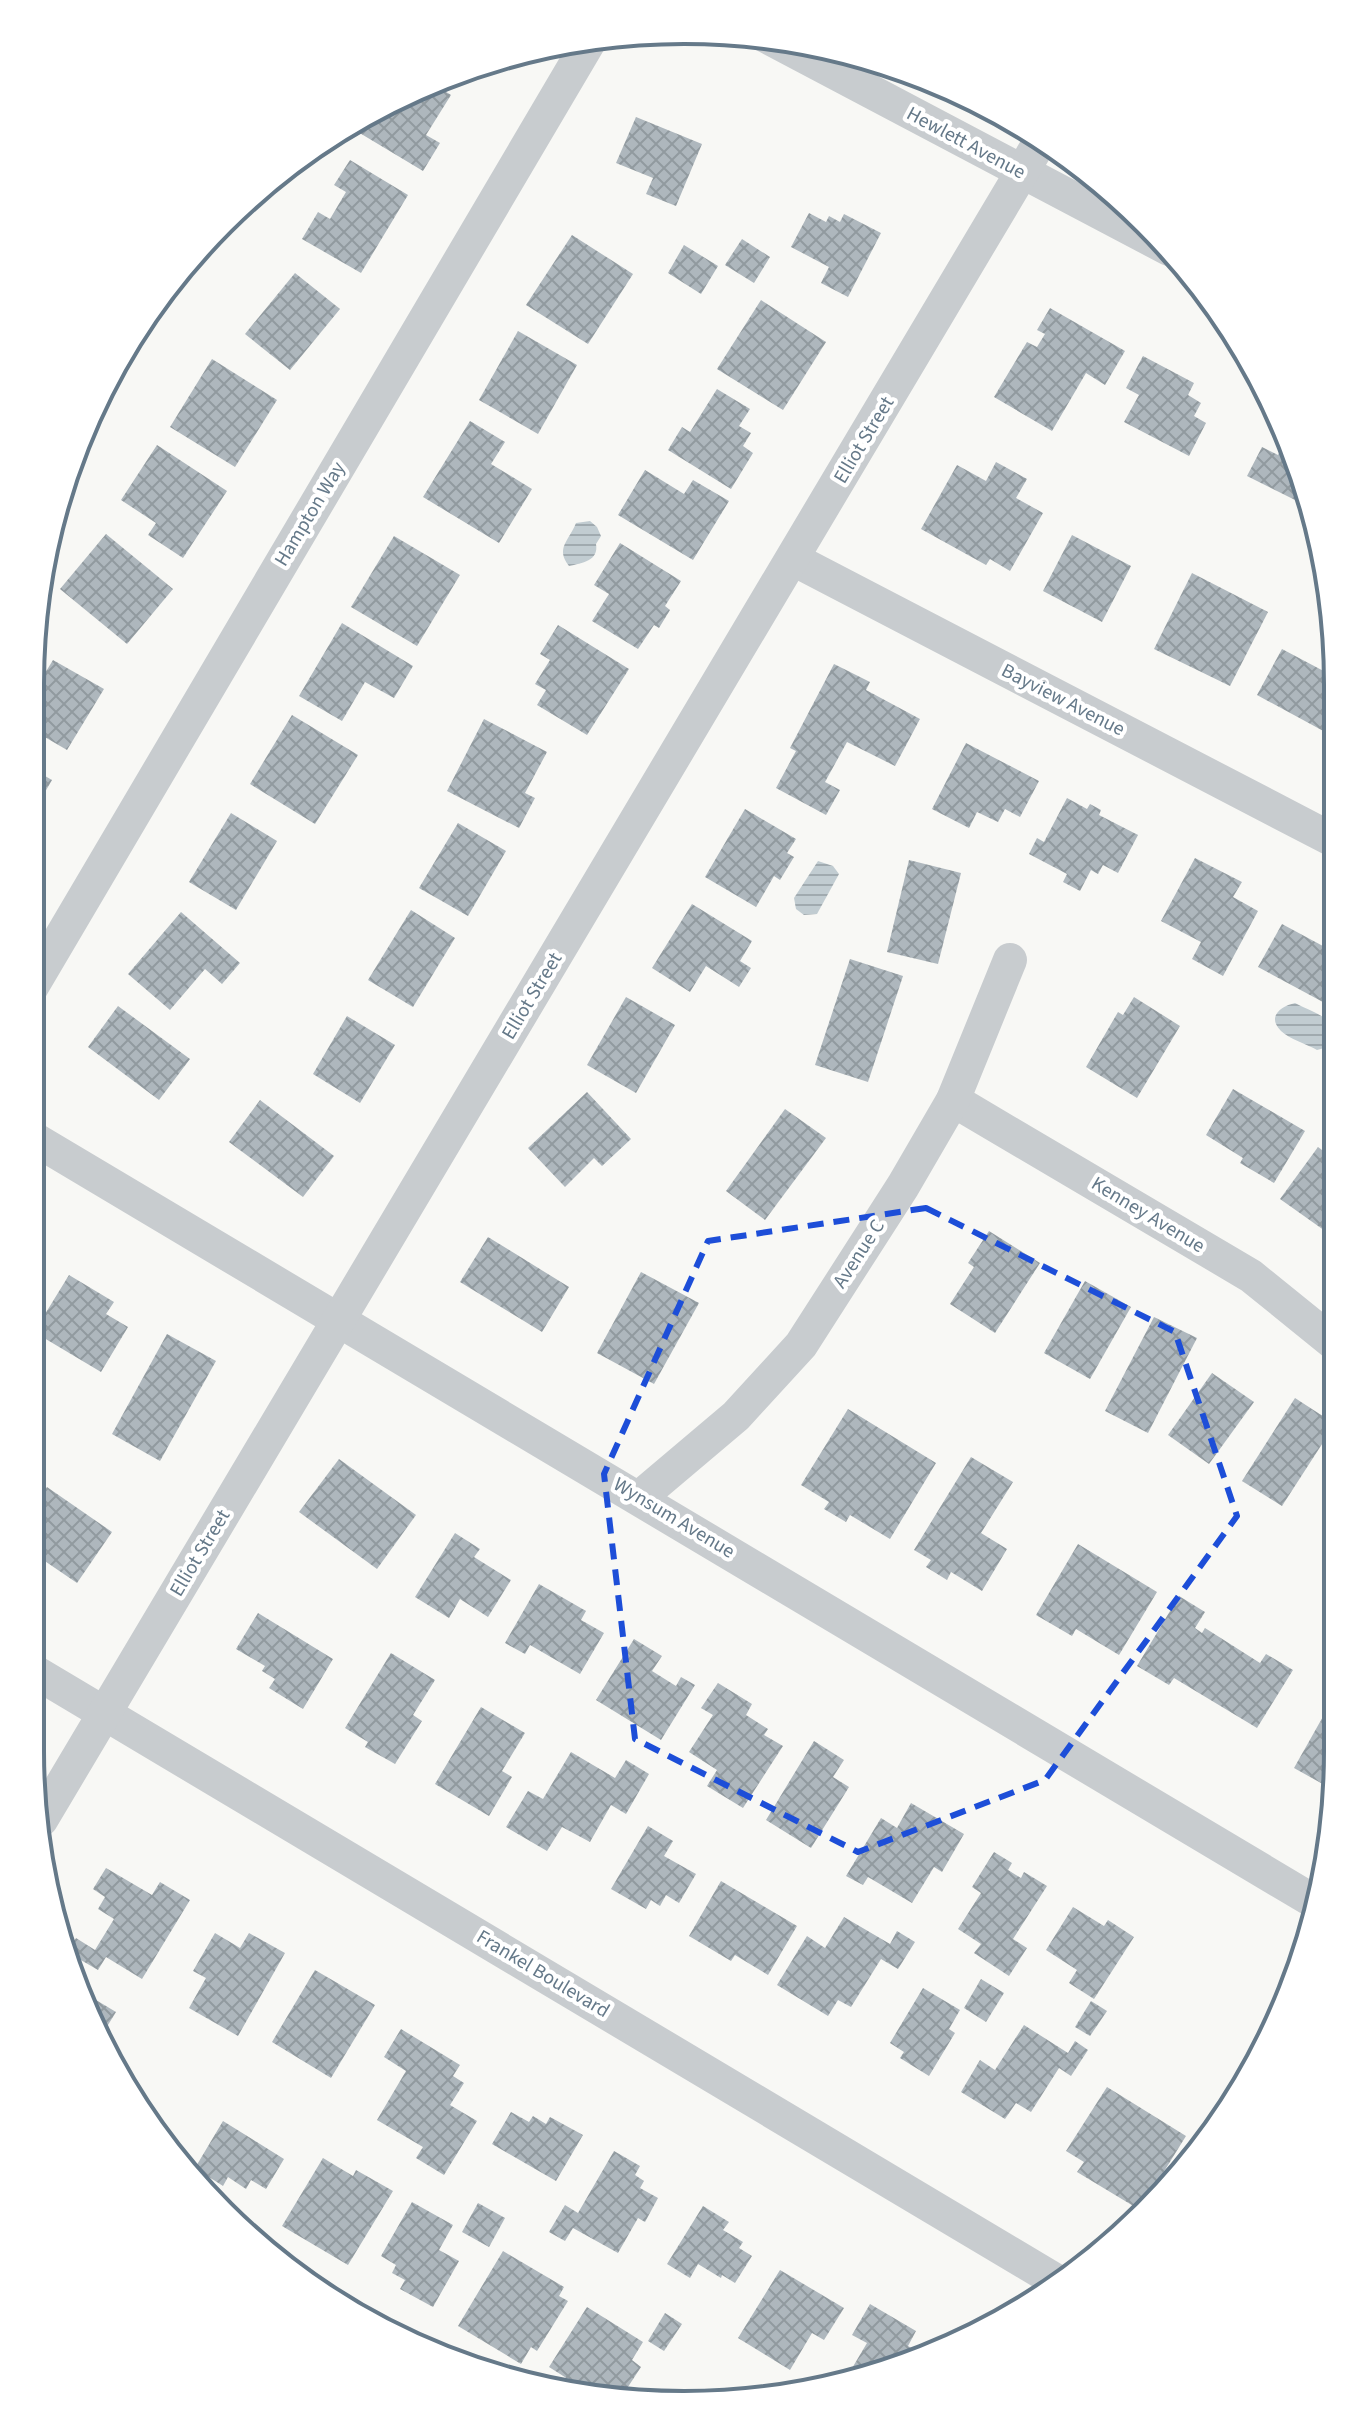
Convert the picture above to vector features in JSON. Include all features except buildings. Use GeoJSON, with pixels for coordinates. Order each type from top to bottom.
{"type":"FeatureCollection","features":[{"type":"Feature","properties":{"kind":"street","name":"Hampton Way"},"geometry":{"type":"LineString","coordinates":[[44,966],[583,52]]}},
{"type":"Feature","properties":{"kind":"street","name":"Hewlett Avenue"},"geometry":{"type":"LineString","coordinates":[[801,55],[1139,233]]}},
{"type":"Feature","properties":{"kind":"street","name":"Elliot Street"},"geometry":{"type":"LineString","coordinates":[[47,1811],[1036,149]]}},
{"type":"Feature","properties":{"kind":"street","name":"Bayview Avenue"},"geometry":{"type":"LineString","coordinates":[[793,559],[1324,835]]}},
{"type":"Feature","properties":{"kind":"street","name":"Avenue C"},"geometry":{"type":"LineString","coordinates":[[639,1498],[736,1416],[801,1345],[903,1186],[953,1100],[1010,960]]}},
{"type":"Feature","properties":{"kind":"street","name":"Kenney Avenue"},"geometry":{"type":"LineString","coordinates":[[953,1100],[1251,1276],[1324,1335]]}},
{"type":"Feature","properties":{"kind":"street","name":"Wynsum Avenue"},"geometry":{"type":"LineString","coordinates":[[44,1145],[1307,1897]]}},
{"type":"Feature","properties":{"kind":"street","name":"Frankel Boulevard"},"geometry":{"type":"LineString","coordinates":[[44,1677],[1049,2277]]}},
{"type":"Feature","properties":{"kind":"highlighted area"},"geometry":{"type":"Polygon","coordinates":[[[926,1208],[1175,1332],[1237,1516],[1045,1780],[858,1852],[635,1739],[604,1474],[708,1241],[926,1208]]]}},
{"type":"Feature","properties":{"kind":"shaded area"},"geometry":{"type":"Polygon","coordinates":[[[590,521],[601,536],[595,554],[588,560],[569,566],[563,554],[565,544],[576,523],[590,521]]]}},
{"type":"Feature","properties":{"kind":"shaded area"},"geometry":{"type":"Polygon","coordinates":[[[818,861],[833,866],[839,874],[817,914],[804,915],[796,909],[794,898],[818,861]]]}},
{"type":"Feature","properties":{"kind":"shaded area"},"geometry":{"type":"Polygon","coordinates":[[[1295,1003],[1324,1019],[1324,1048],[1317,1050],[1281,1031],[1275,1016],[1295,1003]]]}}]}
